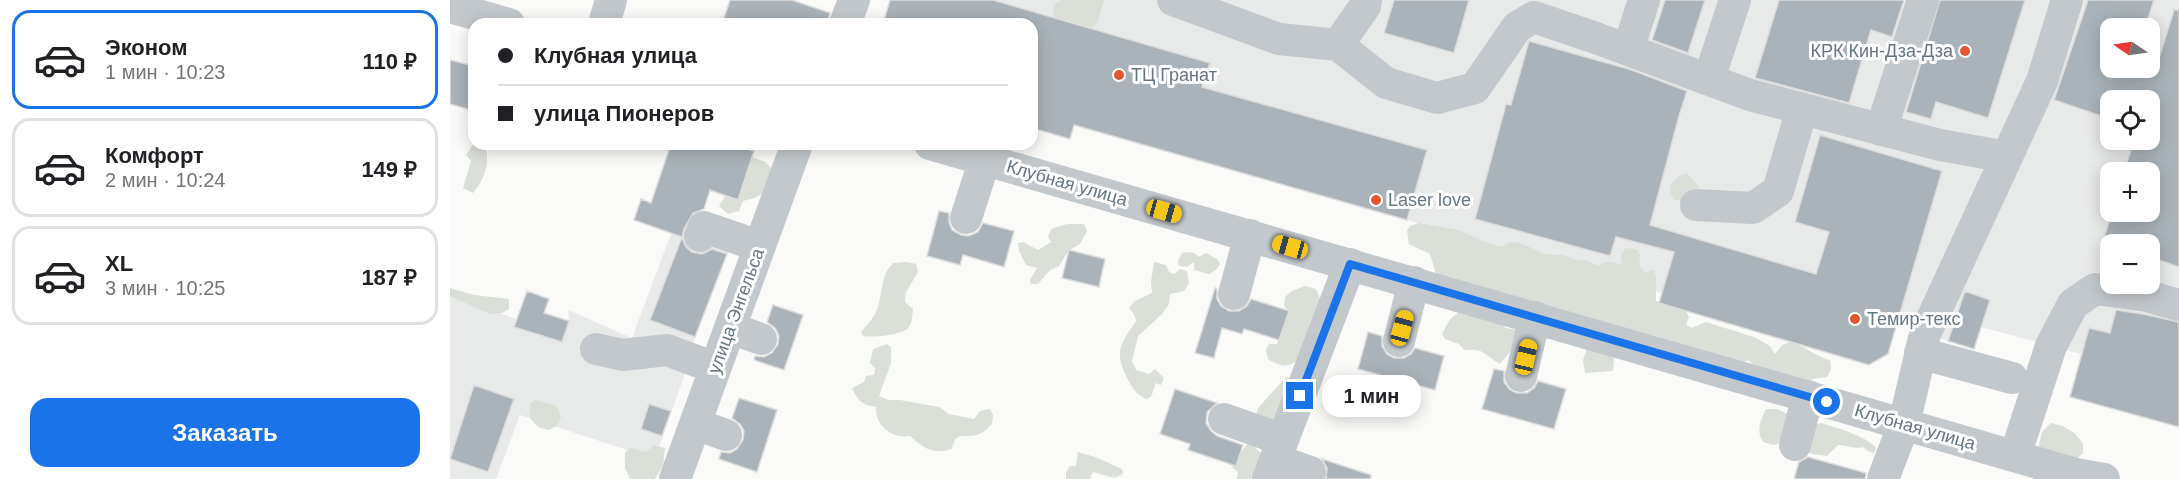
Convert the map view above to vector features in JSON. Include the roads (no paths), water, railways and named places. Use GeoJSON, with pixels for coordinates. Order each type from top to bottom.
{"type":"FeatureCollection","features":[{"type":"Feature","properties":{"kind":"street"},"geometry":{"type":"LineString","coordinates":[[606,18],[611,0]]}},
{"type":"Feature","properties":{"kind":"street"},"geometry":{"type":"LineString","coordinates":[[847,18],[854,0]]}},
{"type":"Feature","properties":{"kind":"street"},"geometry":{"type":"LineString","coordinates":[[1173,0],[1279,39],[1338,45],[1386,83],[1437,98],[1475,88],[1517,27],[1536,9],[1628,50],[1750,95],[1940,145],[2007,157]]}},
{"type":"Feature","properties":{"kind":"street"},"geometry":{"type":"LineString","coordinates":[[1338,45],[1365,6],[1366,0]]}},
{"type":"Feature","properties":{"kind":"street"},"geometry":{"type":"LineString","coordinates":[[1628,50],[1644,0]]}},
{"type":"Feature","properties":{"kind":"street"},"geometry":{"type":"LineString","coordinates":[[1709,80],[1735,0]]}},
{"type":"Feature","properties":{"kind":"street"},"geometry":{"type":"LineString","coordinates":[[1881,130],[1923,0]]}},
{"type":"Feature","properties":{"kind":"street"},"geometry":{"type":"LineString","coordinates":[[1883,479],[1904,424],[1925,334],[2042,81],[2067,0]]}},
{"type":"Feature","properties":{"kind":"street"},"geometry":{"type":"LineString","coordinates":[[450,7],[488,18]]}},
{"type":"Feature","properties":{"kind":"street"},"geometry":{"type":"LineString","coordinates":[[1696,205],[1753,208],[1778,191],[1802,109]]}},
{"type":"Feature","properties":{"kind":"street","name":"улица Энгельса"},"geometry":{"type":"LineString","coordinates":[[675,479],[683,429],[715,368],[730,328],[759,246],[787,150]]}},
{"type":"Feature","properties":{"kind":"street","name":"Клубная улица"},"geometry":{"type":"LineString","coordinates":[[952,150],[2076,474],[2104,479]]}},
{"type":"Feature","properties":{"kind":"street"},"geometry":{"type":"LineString","coordinates":[[966,218],[985,159]]}},
{"type":"Feature","properties":{"kind":"street"},"geometry":{"type":"LineString","coordinates":[[700,236],[704,227],[759,246]]}},
{"type":"Feature","properties":{"kind":"street"},"geometry":{"type":"LineString","coordinates":[[1234,294],[1250,236]]}},
{"type":"Feature","properties":{"kind":"street"},"geometry":{"type":"LineString","coordinates":[[1275,460],[1350,264]]}},
{"type":"Feature","properties":{"kind":"street"},"geometry":{"type":"LineString","coordinates":[[1399,341],[1414,282]]}},
{"type":"Feature","properties":{"kind":"street"},"geometry":{"type":"LineString","coordinates":[[2015,456],[2051,346],[2073,304],[2095,289],[2147,296],[2179,305]]}},
{"type":"Feature","properties":{"kind":"street"},"geometry":{"type":"LineString","coordinates":[[1521,376],[1535,317]]}},
{"type":"Feature","properties":{"kind":"street"},"geometry":{"type":"LineString","coordinates":[[730,328],[761,339]]}},
{"type":"Feature","properties":{"kind":"street"},"geometry":{"type":"LineString","coordinates":[[596,349],[623,355],[666,338],[715,368]]}},
{"type":"Feature","properties":{"kind":"street"},"geometry":{"type":"LineString","coordinates":[[1920,352],[2012,378]]}},
{"type":"Feature","properties":{"kind":"street"},"geometry":{"type":"LineString","coordinates":[[1795,445],[1808,396]]}},
{"type":"Feature","properties":{"kind":"street"},"geometry":{"type":"LineString","coordinates":[[1224,419],[1275,460],[1310,472]]}},
{"type":"Feature","properties":{"kind":"street"},"geometry":{"type":"LineString","coordinates":[[683,429],[726,435]]}},
{"type":"Feature","properties":{"kind":"place","name":"КРК Кин-Дза-Дза"},"geometry":{"type":"Point","coordinates":[1965,51]}},
{"type":"Feature","properties":{"kind":"place","name":"ТЦ Гранат"},"geometry":{"type":"Point","coordinates":[1119,75]}},
{"type":"Feature","properties":{"kind":"place","name":"Laser love"},"geometry":{"type":"Point","coordinates":[1376,200]}},
{"type":"Feature","properties":{"kind":"place","name":"Темир-текс"},"geometry":{"type":"Point","coordinates":[1855,319]}}]}
